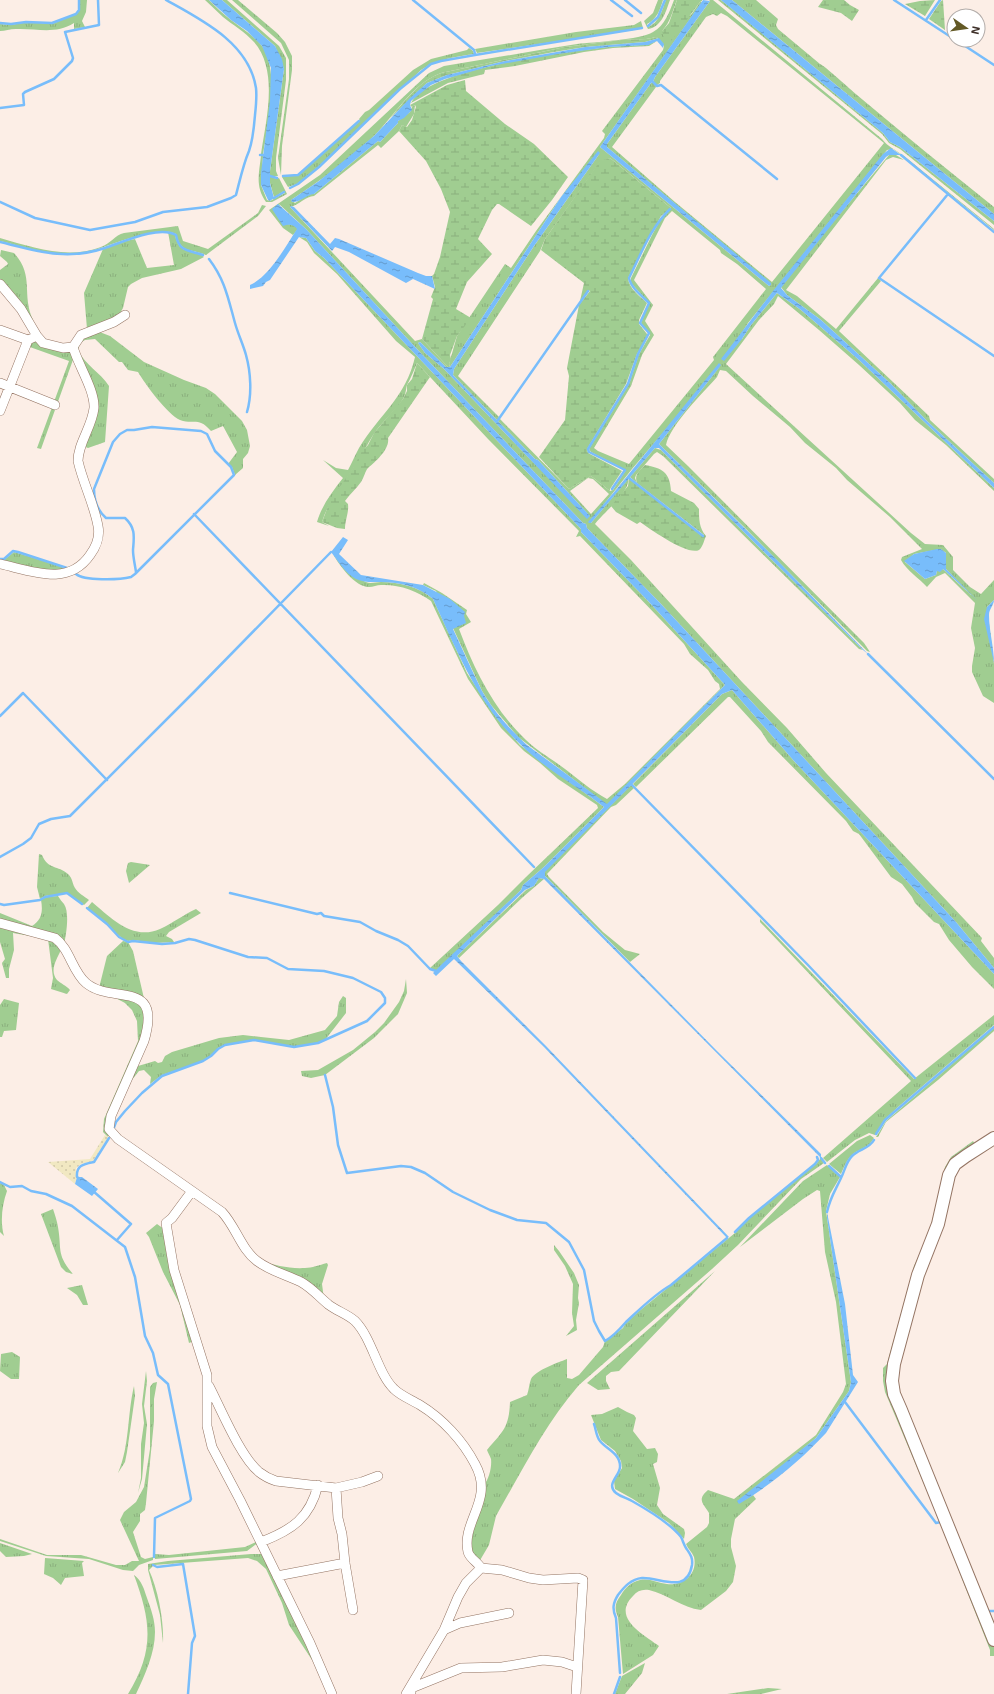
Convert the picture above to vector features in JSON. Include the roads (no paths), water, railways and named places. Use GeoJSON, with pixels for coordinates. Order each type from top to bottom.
{"type":"FeatureCollection","features":[{"type":"Feature","properties":{"kind":"street"},"geometry":{"type":"LineString","coordinates":[[0,284],[21,309],[37,336],[43,343],[63,348],[73,347]]}},
{"type":"Feature","properties":{"kind":"street"},"geometry":{"type":"LineString","coordinates":[[73,347],[81,335],[114,322],[125,315]]}},
{"type":"Feature","properties":{"kind":"street"},"geometry":{"type":"LineString","coordinates":[[0,330],[28,340],[37,336]]}},
{"type":"Feature","properties":{"kind":"street"},"geometry":{"type":"LineString","coordinates":[[0,411],[28,340]]}},
{"type":"Feature","properties":{"kind":"street"},"geometry":{"type":"LineString","coordinates":[[0,564],[49,574],[72,572],[86,561],[97,543],[98,528],[78,461],[78,453],[94,408],[92,394],[73,347]]}},
{"type":"Feature","properties":{"kind":"street"},"geometry":{"type":"LineString","coordinates":[[0,384],[55,405]]}},
{"type":"Feature","properties":{"kind":"street"},"geometry":{"type":"LineString","coordinates":[[0,923],[55,938],[61,942],[76,971],[87,984],[100,990],[130,996],[143,1004],[149,1020],[148,1029],[111,1116],[108,1129],[118,1140],[222,1212],[229,1220],[244,1247],[257,1261],[310,1287],[330,1305],[356,1322],[373,1350],[389,1384],[396,1391],[429,1411],[459,1439],[476,1466],[481,1481],[482,1491],[479,1504],[470,1527],[467,1540],[468,1553],[481,1568],[502,1570],[529,1578],[543,1580],[578,1578],[583,1580],[576,1694]]}},
{"type":"Feature","properties":{"kind":"street"},"geometry":{"type":"LineString","coordinates":[[994,1138],[955,1164],[949,1176],[938,1224],[918,1275],[894,1364],[892,1381],[894,1394],[900,1410],[994,1640]]}},
{"type":"Feature","properties":{"kind":"street"},"geometry":{"type":"LineString","coordinates":[[192,1191],[172,1218],[166,1223],[174,1270],[207,1375],[207,1426],[212,1447],[261,1542],[320,1663],[332,1694]]}},
{"type":"Feature","properties":{"kind":"street"},"geometry":{"type":"LineString","coordinates":[[208,1384],[248,1460],[259,1472],[276,1481],[336,1488],[362,1482],[378,1476]]}},
{"type":"Feature","properties":{"kind":"street"},"geometry":{"type":"LineString","coordinates":[[261,1542],[290,1529],[301,1519],[309,1510],[314,1500],[318,1485]]}},
{"type":"Feature","properties":{"kind":"street"},"geometry":{"type":"LineString","coordinates":[[336,1488],[338,1518],[342,1534],[353,1610]]}},
{"type":"Feature","properties":{"kind":"street"},"geometry":{"type":"LineString","coordinates":[[277,1576],[345,1563]]}},
{"type":"Feature","properties":{"kind":"street"},"geometry":{"type":"LineString","coordinates":[[409,1692],[444,1630],[458,1597],[466,1583],[481,1568]]}},
{"type":"Feature","properties":{"kind":"street"},"geometry":{"type":"LineString","coordinates":[[444,1630],[460,1623],[509,1613]]}},
{"type":"Feature","properties":{"kind":"street"},"geometry":{"type":"LineString","coordinates":[[409,1692],[461,1668],[502,1667],[543,1660],[562,1662],[577,1667]]}},
{"type":"Feature","properties":{"kind":"water"},"geometry":{"type":"Polygon","coordinates":[[[209,0],[222,0],[275,46],[282,59],[284,69],[270,171],[270,183],[274,198],[270,201],[268,200],[261,185],[261,173],[270,101],[271,68],[262,46],[247,31],[231,20],[209,0]]]}},
{"type":"Feature","properties":{"kind":"water"},"geometry":{"type":"Polygon","coordinates":[[[703,0],[710,1],[607,144],[607,147],[771,283],[769,286],[600,147],[703,0]]]}},
{"type":"Feature","properties":{"kind":"water"},"geometry":{"type":"Polygon","coordinates":[[[721,0],[732,0],[994,214],[994,221],[900,147],[890,142],[883,133],[721,0]]]}},
{"type":"Feature","properties":{"kind":"water"},"geometry":{"type":"Polygon","coordinates":[[[659,38],[664,44],[663,48],[657,41],[648,45],[609,47],[558,54],[491,66],[445,79],[431,85],[411,101],[410,105],[412,110],[404,118],[398,121],[398,123],[380,142],[378,141],[314,194],[295,202],[292,202],[291,200],[319,181],[374,136],[410,98],[427,83],[447,75],[505,61],[585,47],[645,42],[659,38]]]}},
{"type":"Feature","properties":{"kind":"water"},"geometry":{"type":"Polygon","coordinates":[[[891,148],[901,155],[889,155],[886,157],[781,288],[787,295],[821,320],[890,383],[927,421],[994,483],[994,488],[859,360],[801,310],[777,293],[724,361],[721,359],[773,291],[883,154],[891,148]]]}},
{"type":"Feature","properties":{"kind":"water"},"geometry":{"type":"Polygon","coordinates":[[[598,151],[600,153],[534,246],[454,369],[453,375],[535,459],[538,460],[590,516],[587,519],[444,369],[425,353],[418,343],[420,342],[446,367],[450,367],[561,197],[598,151]]]}},
{"type":"Feature","properties":{"kind":"water"},"geometry":{"type":"Polygon","coordinates":[[[278,204],[306,229],[416,348],[661,604],[956,922],[994,968],[994,974],[794,761],[732,690],[722,694],[545,872],[545,876],[717,1051],[821,1154],[821,1158],[544,879],[539,878],[534,886],[525,890],[457,956],[546,1046],[729,1237],[727,1238],[544,1047],[454,959],[436,976],[433,973],[521,890],[523,885],[544,867],[604,807],[530,754],[492,713],[460,658],[433,599],[422,591],[402,584],[388,582],[365,582],[356,579],[346,571],[331,552],[343,537],[348,540],[339,554],[361,575],[423,585],[450,599],[465,612],[464,616],[466,623],[453,629],[482,691],[491,705],[508,726],[527,745],[607,804],[725,685],[649,602],[581,532],[581,529],[324,258],[315,251],[306,238],[299,237],[270,280],[263,286],[250,289],[250,285],[257,281],[270,268],[297,229],[291,225],[283,226],[272,209],[278,204]]]}},
{"type":"Feature","properties":{"kind":"water"},"geometry":{"type":"Polygon","coordinates":[[[290,207],[294,207],[330,244],[335,238],[339,239],[418,273],[426,276],[432,276],[435,289],[413,279],[406,283],[349,252],[335,247],[332,251],[290,207]]]}},
{"type":"Feature","properties":{"kind":"water"},"geometry":{"type":"Polygon","coordinates":[[[719,363],[721,365],[659,444],[776,559],[868,654],[659,448],[655,448],[591,523],[588,522],[719,363]]]}},
{"type":"Feature","properties":{"kind":"water"},"geometry":{"type":"Polygon","coordinates":[[[941,549],[946,553],[946,569],[977,600],[943,569],[940,572],[937,571],[936,575],[925,579],[904,561],[914,554],[941,549]]]}},
{"type":"Feature","properties":{"kind":"water"},"geometry":{"type":"Polygon","coordinates":[[[994,600],[989,615],[994,663],[984,619],[987,607],[994,600]]]}},
{"type":"Feature","properties":{"kind":"water"},"geometry":{"type":"Polygon","coordinates":[[[77,1177],[82,1177],[98,1189],[92,1196],[75,1184],[77,1177]]]}},
{"type":"Feature","properties":{"kind":"water"},"geometry":{"type":"Polygon","coordinates":[[[827,1212],[845,1304],[853,1375],[858,1382],[826,1433],[796,1462],[774,1480],[739,1504],[737,1501],[816,1438],[849,1391],[851,1382],[827,1212]]]}},
{"type":"Feature","properties":{"kind":"waterway"},"geometry":{"type":"LineString","coordinates":[[0,23],[52,23],[76,14],[79,10],[79,0]]}},
{"type":"Feature","properties":{"kind":"waterway"},"geometry":{"type":"LineString","coordinates":[[0,108],[24,105],[23,94],[25,92],[54,79],[72,61],[73,58],[65,32],[99,25],[98,0]]}},
{"type":"Feature","properties":{"kind":"waterway"},"geometry":{"type":"LineString","coordinates":[[0,202],[35,218],[90,230],[135,222],[163,212],[207,207],[236,195],[254,129],[256,88],[252,72],[244,58],[222,35],[194,16],[166,0]]}},
{"type":"Feature","properties":{"kind":"waterway"},"geometry":{"type":"LineString","coordinates":[[413,0],[474,50],[475,54]]}},
{"type":"Feature","properties":{"kind":"waterway"},"geometry":{"type":"LineString","coordinates":[[611,0],[632,16]]}},
{"type":"Feature","properties":{"kind":"waterway"},"geometry":{"type":"LineString","coordinates":[[625,0],[641,13]]}},
{"type":"Feature","properties":{"kind":"waterway"},"geometry":{"type":"LineString","coordinates":[[648,26],[658,17],[665,0]]}},
{"type":"Feature","properties":{"kind":"waterway"},"geometry":{"type":"LineString","coordinates":[[894,0],[946,34]]}},
{"type":"Feature","properties":{"kind":"waterway"},"geometry":{"type":"LineString","coordinates":[[926,20],[940,0]]}},
{"type":"Feature","properties":{"kind":"waterway"},"geometry":{"type":"LineString","coordinates":[[290,188],[298,184],[319,167],[400,89],[431,64],[475,55],[642,28]]}},
{"type":"Feature","properties":{"kind":"waterway"},"geometry":{"type":"LineString","coordinates":[[968,48],[994,65]]}},
{"type":"Feature","properties":{"kind":"waterway"},"geometry":{"type":"LineString","coordinates":[[653,82],[657,86],[661,85],[777,179]]}},
{"type":"Feature","properties":{"kind":"waterway"},"geometry":{"type":"LineString","coordinates":[[283,176],[298,175],[359,121]]}},
{"type":"Feature","properties":{"kind":"waterway"},"geometry":{"type":"LineString","coordinates":[[901,155],[994,232]]}},
{"type":"Feature","properties":{"kind":"waterway"},"geometry":{"type":"LineString","coordinates":[[270,176],[277,178]]}},
{"type":"Feature","properties":{"kind":"waterway"},"geometry":{"type":"LineString","coordinates":[[274,198],[284,192]]}},
{"type":"Feature","properties":{"kind":"waterway"},"geometry":{"type":"LineString","coordinates":[[948,194],[879,278],[994,356]]}},
{"type":"Feature","properties":{"kind":"waterway"},"geometry":{"type":"LineString","coordinates":[[612,489],[625,470],[589,452],[588,449],[628,384],[638,354],[649,333],[640,323],[649,303],[634,288],[629,278],[652,232],[670,209]]}},
{"type":"Feature","properties":{"kind":"waterway"},"geometry":{"type":"LineString","coordinates":[[0,242],[39,251],[78,254],[105,248],[151,233],[169,232],[176,235],[179,245],[185,250],[203,255]]}},
{"type":"Feature","properties":{"kind":"waterway"},"geometry":{"type":"LineString","coordinates":[[209,259],[219,274],[246,355],[250,384],[250,398],[247,412]]}},
{"type":"Feature","properties":{"kind":"waterway"},"geometry":{"type":"LineString","coordinates":[[498,420],[588,291]]}},
{"type":"Feature","properties":{"kind":"waterway"},"geometry":{"type":"LineString","coordinates":[[76,574],[94,579],[118,579],[131,577],[234,475],[231,467],[215,451],[207,434],[201,431],[152,427],[127,430],[120,434],[113,442],[94,489],[95,497],[99,509],[106,518],[125,518],[131,525],[134,533],[133,553],[136,572]]}},
{"type":"Feature","properties":{"kind":"waterway"},"geometry":{"type":"LineString","coordinates":[[629,478],[703,536]]}},
{"type":"Feature","properties":{"kind":"waterway"},"geometry":{"type":"LineString","coordinates":[[194,514],[534,867]]}},
{"type":"Feature","properties":{"kind":"waterway"},"geometry":{"type":"LineString","coordinates":[[0,559],[4,559],[13,551],[67,568]]}},
{"type":"Feature","properties":{"kind":"waterway"},"geometry":{"type":"LineString","coordinates":[[0,857],[31,838],[39,824],[51,819],[70,816],[331,552]]}},
{"type":"Feature","properties":{"kind":"waterway"},"geometry":{"type":"LineString","coordinates":[[868,654],[994,779]]}},
{"type":"Feature","properties":{"kind":"waterway"},"geometry":{"type":"LineString","coordinates":[[0,716],[23,693],[107,780]]}},
{"type":"Feature","properties":{"kind":"waterway"},"geometry":{"type":"LineString","coordinates":[[632,785],[807,964],[915,1078]]}},
{"type":"Feature","properties":{"kind":"waterway"},"geometry":{"type":"LineString","coordinates":[[0,904],[4,905],[40,900],[45,897],[67,893],[82,904]]}},
{"type":"Feature","properties":{"kind":"waterway"},"geometry":{"type":"LineString","coordinates":[[230,893],[317,914],[321,913],[324,916],[360,922],[408,946],[430,969],[436,971]]}},
{"type":"Feature","properties":{"kind":"waterway"},"geometry":{"type":"LineString","coordinates":[[87,908],[107,924],[119,937],[128,942],[133,941],[162,944],[175,943],[189,939],[195,940],[248,957],[267,958],[288,969],[324,971],[353,978],[381,992],[385,998],[385,1003],[367,1021],[318,1043],[294,1047],[254,1040],[225,1045],[203,1061],[162,1076],[142,1093],[125,1111],[116,1122],[113,1130]]}},
{"type":"Feature","properties":{"kind":"waterway"},"geometry":{"type":"LineString","coordinates":[[876,1134],[885,1120],[994,1027]]}},
{"type":"Feature","properties":{"kind":"waterway"},"geometry":{"type":"LineString","coordinates":[[325,1075],[333,1107],[338,1145],[347,1173],[401,1166],[411,1167],[425,1173],[453,1192],[490,1210],[517,1220],[546,1223],[569,1242],[584,1270],[594,1321],[605,1341],[614,1335],[648,1302],[671,1285],[727,1238]]}},
{"type":"Feature","properties":{"kind":"waterway"},"geometry":{"type":"LineString","coordinates":[[79,1178],[77,1177],[79,1168],[84,1164],[94,1162],[109,1138]]}},
{"type":"Feature","properties":{"kind":"waterway"},"geometry":{"type":"LineString","coordinates":[[827,1212],[831,1199],[848,1161],[852,1156],[872,1143],[874,1140]]}},
{"type":"Feature","properties":{"kind":"waterway"},"geometry":{"type":"LineString","coordinates":[[735,1232],[749,1218],[815,1164],[818,1160],[817,1157]]}},
{"type":"Feature","properties":{"kind":"waterway"},"geometry":{"type":"LineString","coordinates":[[821,1158],[825,1163]]}},
{"type":"Feature","properties":{"kind":"waterway"},"geometry":{"type":"LineString","coordinates":[[829,1166],[841,1177]]}},
{"type":"Feature","properties":{"kind":"waterway"},"geometry":{"type":"LineString","coordinates":[[0,1182],[10,1187],[22,1186],[31,1191],[46,1194],[72,1206],[125,1247],[135,1277],[145,1336],[153,1353],[158,1375],[168,1384],[191,1499],[190,1501],[155,1518],[154,1557]]}},
{"type":"Feature","properties":{"kind":"waterway"},"geometry":{"type":"LineString","coordinates":[[93,1191],[131,1224],[117,1240]]}},
{"type":"Feature","properties":{"kind":"waterway"},"geometry":{"type":"LineString","coordinates":[[845,1402],[936,1523],[941,1522]]}},
{"type":"Feature","properties":{"kind":"waterway"},"geometry":{"type":"LineString","coordinates":[[594,1424],[600,1441],[618,1458],[620,1469],[613,1483],[613,1490],[652,1513],[671,1527],[681,1537],[692,1560],[689,1574],[685,1580],[672,1582],[642,1578],[634,1580],[628,1584],[618,1595],[614,1603],[614,1612],[616,1618],[620,1673]]}},
{"type":"Feature","properties":{"kind":"waterway"},"geometry":{"type":"LineString","coordinates":[[153,1565],[157,1567],[183,1564],[195,1636],[192,1643],[188,1694]]}},
{"type":"Feature","properties":{"kind":"waterway"},"geometry":{"type":"LineString","coordinates":[[988,1611],[994,1611]]}},
{"type":"Feature","properties":{"kind":"waterway"},"geometry":{"type":"LineString","coordinates":[[614,1694],[620,1677]]}}]}
